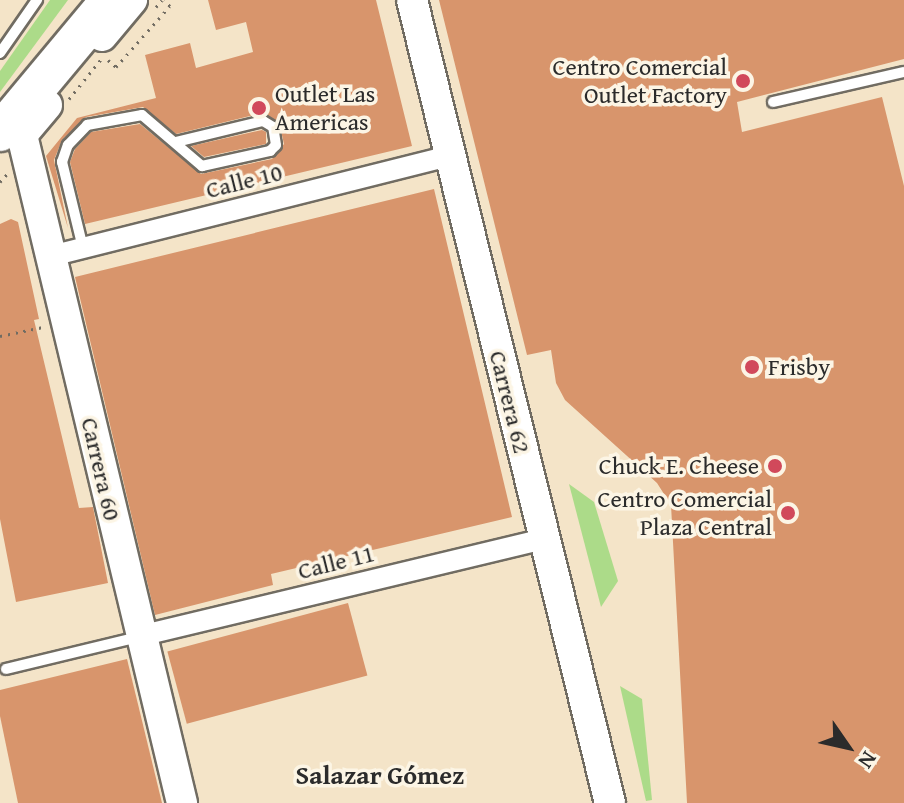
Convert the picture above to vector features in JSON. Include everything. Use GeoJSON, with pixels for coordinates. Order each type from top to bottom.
{"type":"FeatureCollection","features":[{"type":"Feature","properties":{"kind":"highway"},"geometry":{"type":"LineString","coordinates":[[6,134],[79,0]]}},
{"type":"Feature","properties":{"kind":"highway"},"geometry":{"type":"LineString","coordinates":[[6,134],[110,0]]}},
{"type":"Feature","properties":{"kind":"street","name":"Carrera 62"},"geometry":{"type":"LineString","coordinates":[[412,0],[610,803]]}},
{"type":"Feature","properties":{"kind":"street"},"geometry":{"type":"LineString","coordinates":[[6,134],[142,5]]}},
{"type":"Feature","properties":{"kind":"street","name":"Carrera 60"},"geometry":{"type":"LineString","coordinates":[[6,134],[51,256],[182,803]]}},
{"type":"Feature","properties":{"kind":"street","name":"Calle 10"},"geometry":{"type":"LineString","coordinates":[[51,256],[450,156]]}},
{"type":"Feature","properties":{"kind":"street","name":"Calle 11"},"geometry":{"type":"LineString","coordinates":[[140,636],[544,539]]}},
{"type":"Feature","properties":{"kind":"lane"},"geometry":{"type":"LineString","coordinates":[[0,53],[37,0]]}},
{"type":"Feature","properties":{"kind":"lane"},"geometry":{"type":"LineString","coordinates":[[773,102],[904,72]]}},
{"type":"Feature","properties":{"kind":"lane"},"geometry":{"type":"LineString","coordinates":[[83,248],[62,162],[65,150],[77,133],[95,122],[136,114],[148,117],[195,161],[206,166],[270,151],[276,145],[273,127],[263,121],[176,142]]}},
{"type":"Feature","properties":{"kind":"lane"},"geometry":{"type":"LineString","coordinates":[[6,669],[140,636]]}},
{"type":"Feature","properties":{"kind":"path"},"geometry":{"type":"LineString","coordinates":[[117,50],[108,60],[116,67],[170,6],[163,0],[142,5]]}},
{"type":"Feature","properties":{"kind":"path"},"geometry":{"type":"LineString","coordinates":[[66,102],[103,57]]}},
{"type":"Feature","properties":{"kind":"path"},"geometry":{"type":"LineString","coordinates":[[0,336],[66,322]]}},
{"type":"Feature","properties":{"kind":"green space"},"geometry":{"type":"Polygon","coordinates":[[[50,0],[68,0],[0,92],[0,71],[50,0]]]}},
{"type":"Feature","properties":{"kind":"green space"},"geometry":{"type":"Polygon","coordinates":[[[569,484],[594,502],[618,581],[601,607],[569,484]]]}},
{"type":"Feature","properties":{"kind":"green space"},"geometry":{"type":"Polygon","coordinates":[[[620,686],[642,699],[652,800],[646,801],[620,686]]]}},
{"type":"Feature","properties":{"kind":"building","name":"Outlet Las Americas"},"geometry":{"type":"Polygon","coordinates":[[[208,0],[376,0],[412,146],[85,224],[70,162],[75,149],[91,132],[140,124],[201,174],[272,159],[284,144],[279,122],[262,113],[176,134],[143,107],[86,117],[62,140],[54,160],[68,228],[46,156],[77,118],[156,98],[145,55],[190,43],[196,68],[253,52],[246,22],[216,30],[208,0]]]}},
{"type":"Feature","properties":{"kind":"building"},"geometry":{"type":"Polygon","coordinates":[[[439,0],[904,0],[904,59],[737,102],[742,132],[882,97],[904,186],[904,803],[687,803],[671,505],[657,483],[565,400],[556,383],[551,350],[527,355],[439,0]]]}},
{"type":"Feature","properties":{"kind":"building"},"geometry":{"type":"Polygon","coordinates":[[[262,130],[266,132],[266,144],[204,157],[191,146],[262,130]]]}},
{"type":"Feature","properties":{"kind":"building"},"geometry":{"type":"Polygon","coordinates":[[[434,189],[512,517],[271,574],[273,585],[155,615],[75,277],[434,189]]]}},
{"type":"Feature","properties":{"kind":"building"},"geometry":{"type":"Polygon","coordinates":[[[11,219],[18,222],[39,319],[34,320],[79,508],[93,507],[108,583],[16,602],[0,519],[0,224],[11,219]]]}},
{"type":"Feature","properties":{"kind":"building"},"geometry":{"type":"Polygon","coordinates":[[[348,603],[367,675],[187,724],[167,651],[348,603]]]}},
{"type":"Feature","properties":{"kind":"building"},"geometry":{"type":"Polygon","coordinates":[[[127,659],[162,803],[18,803],[0,716],[0,690],[127,659]]]}},
{"type":"Feature","properties":{"kind":"place","name":"Centro Comercial Outlet Factory"},"geometry":{"type":"Point","coordinates":[743,81]}},
{"type":"Feature","properties":{"kind":"place","name":"Outlet Las Americas"},"geometry":{"type":"Point","coordinates":[259,108]}},
{"type":"Feature","properties":{"kind":"place","name":"Frisby"},"geometry":{"type":"Point","coordinates":[752,367]}},
{"type":"Feature","properties":{"kind":"place","name":"Chuck E. Cheese"},"geometry":{"type":"Point","coordinates":[775,466]}},
{"type":"Feature","properties":{"kind":"place","name":"Centro Comercial Plaza Central"},"geometry":{"type":"Point","coordinates":[788,513]}},
{"type":"Feature","properties":{"kind":"district","name":"Salazar Gómez"},"geometry":{"type":"Point","coordinates":[380,775]}}]}
